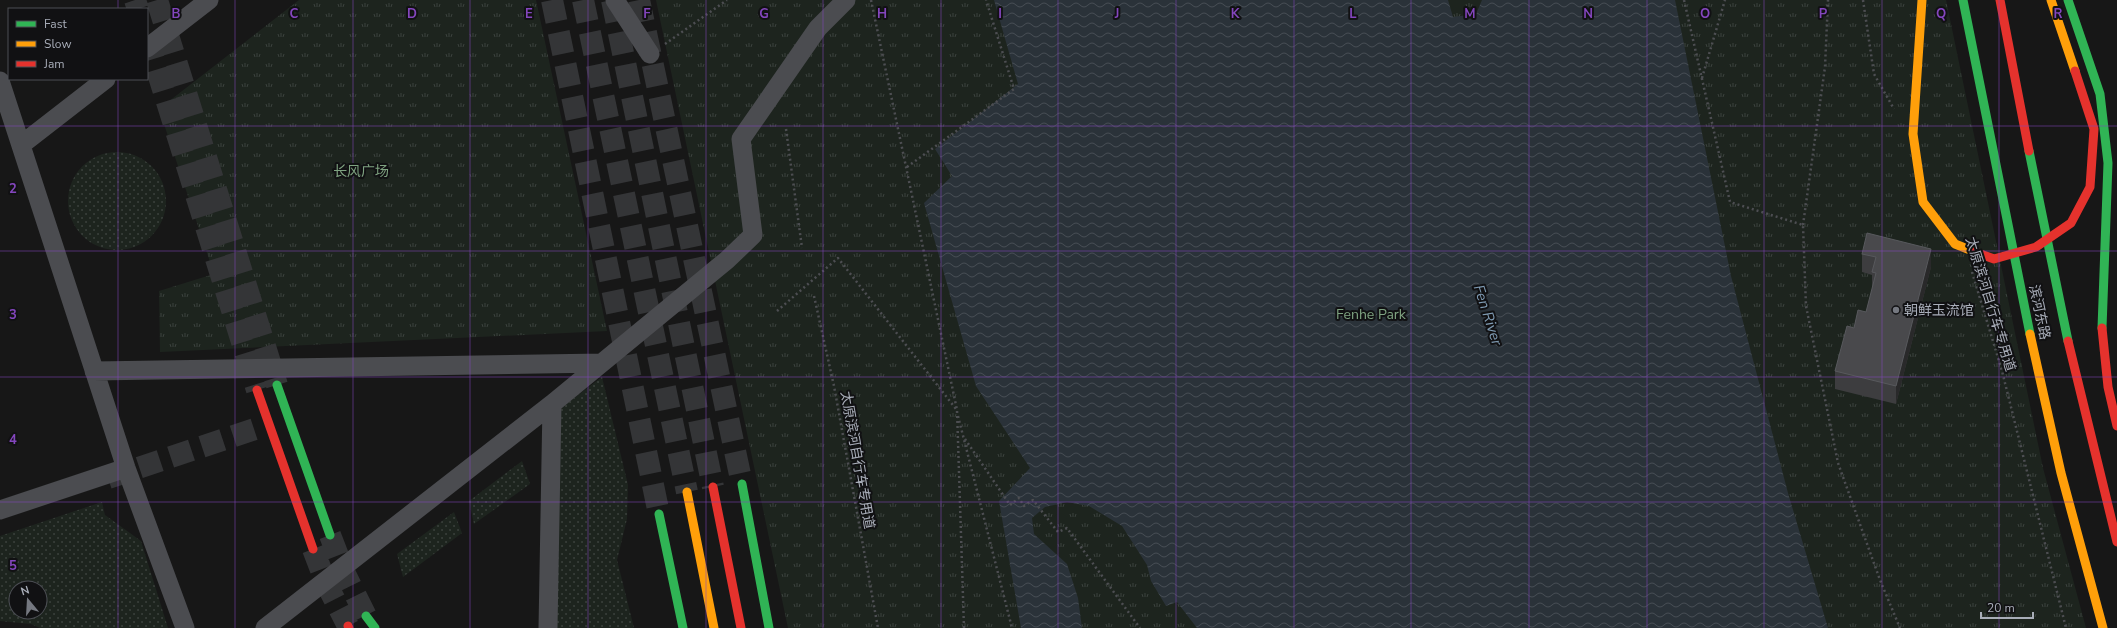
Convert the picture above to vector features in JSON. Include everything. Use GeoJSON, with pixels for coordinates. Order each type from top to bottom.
{"type":"FeatureCollection","features":[{"type":"Feature","properties":{"kind":"main road"},"geometry":{"type":"LineString","coordinates":[[1922,0],[1913,134],[1923,202],[1955,244],[1994,259],[2036,247],[2072,223],[2090,188],[2094,129],[2051,0]]}},
{"type":"Feature","properties":{"kind":"main road","name":"滨河东路"},"geometry":{"type":"LineString","coordinates":[[1963,0],[2036,357],[2070,505],[2103,628]]}},
{"type":"Feature","properties":{"kind":"main road","name":"滨河东路"},"geometry":{"type":"LineString","coordinates":[[2000,0],[2045,229],[2100,478],[2117,542]]}},
{"type":"Feature","properties":{"kind":"main road"},"geometry":{"type":"LineString","coordinates":[[2068,0],[2100,94],[2108,163],[2102,338],[2108,387],[2117,426]]}},
{"type":"Feature","properties":{"kind":"main road"},"geometry":{"type":"LineString","coordinates":[[277,385],[330,536]]}},
{"type":"Feature","properties":{"kind":"main road"},"geometry":{"type":"LineString","coordinates":[[256,390],[313,550]]}},
{"type":"Feature","properties":{"kind":"main road"},"geometry":{"type":"LineString","coordinates":[[258,428],[288,418]]}},
{"type":"Feature","properties":{"kind":"main road"},"geometry":{"type":"LineString","coordinates":[[2100,478],[2117,508]]}},
{"type":"Feature","properties":{"kind":"main road"},"geometry":{"type":"LineString","coordinates":[[742,484],[769,628]]}},
{"type":"Feature","properties":{"kind":"main road"},"geometry":{"type":"LineString","coordinates":[[713,487],[741,628]]}},
{"type":"Feature","properties":{"kind":"main road"},"geometry":{"type":"LineString","coordinates":[[688,492],[714,628]]}},
{"type":"Feature","properties":{"kind":"main road"},"geometry":{"type":"LineString","coordinates":[[659,514],[683,628]]}},
{"type":"Feature","properties":{"kind":"main road"},"geometry":{"type":"LineString","coordinates":[[366,616],[375,628]]}},
{"type":"Feature","properties":{"kind":"street"},"geometry":{"type":"LineString","coordinates":[[148,47],[209,0]]}},
{"type":"Feature","properties":{"kind":"street"},"geometry":{"type":"LineString","coordinates":[[615,0],[650,54]]}},
{"type":"Feature","properties":{"kind":"street"},"geometry":{"type":"LineString","coordinates":[[265,628],[552,404],[727,260],[753,235],[741,139],[818,28],[846,0]]}},
{"type":"Feature","properties":{"kind":"street"},"geometry":{"type":"LineString","coordinates":[[21,145],[105,80]]}},
{"type":"Feature","properties":{"kind":"street"},"geometry":{"type":"LineString","coordinates":[[0,81],[126,468],[185,628]]}},
{"type":"Feature","properties":{"kind":"street"},"geometry":{"type":"LineString","coordinates":[[94,371],[602,363]]}},
{"type":"Feature","properties":{"kind":"street"},"geometry":{"type":"LineString","coordinates":[[548,628],[552,404]]}},
{"type":"Feature","properties":{"kind":"street"},"geometry":{"type":"LineString","coordinates":[[0,510],[126,468]]}},
{"type":"Feature","properties":{"kind":"path"},"geometry":{"type":"LineString","coordinates":[[650,54],[727,0]]}},
{"type":"Feature","properties":{"kind":"path"},"geometry":{"type":"LineString","coordinates":[[871,0],[957,410],[1012,628]]}},
{"type":"Feature","properties":{"kind":"path"},"geometry":{"type":"LineString","coordinates":[[907,167],[1014,89],[986,0]]}},
{"type":"Feature","properties":{"kind":"path"},"geometry":{"type":"LineString","coordinates":[[1684,0],[1730,202],[1803,226]]}},
{"type":"Feature","properties":{"kind":"path"},"geometry":{"type":"LineString","coordinates":[[1702,78],[1725,0]]}},
{"type":"Feature","properties":{"kind":"path"},"geometry":{"type":"LineString","coordinates":[[1828,0],[1825,67],[1803,226],[1806,306],[1838,463],[1880,580],[1900,628]]}},
{"type":"Feature","properties":{"kind":"path"},"geometry":{"type":"LineString","coordinates":[[1863,0],[1874,74],[1898,114]]}},
{"type":"Feature","properties":{"kind":"path"},"geometry":{"type":"LineString","coordinates":[[786,129],[802,248]]}},
{"type":"Feature","properties":{"kind":"path"},"geometry":{"type":"LineString","coordinates":[[777,311],[838,258],[957,410],[964,628]]}},
{"type":"Feature","properties":{"kind":"path","name":"太原滨河自行车专用道"},"geometry":{"type":"LineString","coordinates":[[1971,267],[2002,371],[2066,628]]}},
{"type":"Feature","properties":{"kind":"path","name":"太原滨河自行车专用道"},"geometry":{"type":"LineString","coordinates":[[814,296],[834,386],[878,628]]}},
{"type":"Feature","properties":{"kind":"path"},"geometry":{"type":"LineString","coordinates":[[964,437],[1010,505],[1019,498],[1024,506],[1033,500],[1058,532],[1067,528],[1140,628]]}},
{"type":"Feature","properties":{"kind":"green space","name":"长风广场"},"geometry":{"type":"Polygon","coordinates":[[[299,0],[536,0],[607,331],[160,352],[159,291],[214,274],[159,109],[299,0]]]}},
{"type":"Feature","properties":{"kind":"green space","name":"Fenhe Park"},"geometry":{"type":"Polygon","coordinates":[[[656,0],[1946,0],[2043,468],[2086,628],[788,628],[656,0]]]}},
{"type":"Feature","properties":{"kind":"green space"},"geometry":{"type":"Polygon","coordinates":[[[117,152],[136,156],[152,166],[162,182],[166,201],[162,220],[152,236],[136,246],[117,250],[98,246],[82,236],[72,220],[68,201],[72,182],[82,166],[98,156],[117,152]]]}},
{"type":"Feature","properties":{"kind":"green space"},"geometry":{"type":"Polygon","coordinates":[[[602,377],[628,485],[627,519],[617,560],[634,628],[554,628],[558,410],[602,377]]]}},
{"type":"Feature","properties":{"kind":"green space"},"geometry":{"type":"Polygon","coordinates":[[[522,461],[530,484],[474,524],[469,501],[522,461]]]}},
{"type":"Feature","properties":{"kind":"green space"},"geometry":{"type":"Polygon","coordinates":[[[102,502],[105,515],[141,541],[168,628],[40,628],[31,624],[0,621],[0,536],[102,502]]]}},
{"type":"Feature","properties":{"kind":"green space"},"geometry":{"type":"Polygon","coordinates":[[[454,512],[462,533],[403,577],[397,554],[454,512]]]}},
{"type":"Feature","properties":{"kind":"water","name":"Fen River"},"geometry":{"type":"Polygon","coordinates":[[[994,0],[1448,0],[1453,17],[1476,14],[1482,0],[1675,0],[1731,276],[1788,493],[1828,628],[1197,628],[1177,602],[1166,606],[1151,581],[1147,565],[1122,526],[1089,506],[1067,502],[1045,507],[1032,518],[1034,534],[1067,564],[1078,598],[1082,628],[1021,628],[999,501],[1030,468],[976,386],[924,203],[952,176],[935,149],[1018,84],[994,0]]]}},
{"type":"Feature","properties":{"kind":"building","name":"朝鲜玉流馆"},"geometry":{"type":"Polygon","coordinates":[[[1867,233],[1931,249],[1896,386],[1835,371],[1847,326],[1854,328],[1858,310],[1866,312],[1876,273],[1872,272],[1876,257],[1862,254],[1867,233]]]}},
{"type":"Feature","properties":{"kind":"tunnel"},"geometry":{"type":"LineString","coordinates":[[135,0],[138,8]]}},
{"type":"Feature","properties":{"kind":"tunnel"},"geometry":{"type":"LineString","coordinates":[[157,0],[277,385]]}},
{"type":"Feature","properties":{"kind":"tunnel"},"geometry":{"type":"LineString","coordinates":[[552,0],[659,514]]}},
{"type":"Feature","properties":{"kind":"tunnel"},"geometry":{"type":"LineString","coordinates":[[583,0],[687,492]]}},
{"type":"Feature","properties":{"kind":"tunnel"},"geometry":{"type":"LineString","coordinates":[[612,0],[713,487]]}},
{"type":"Feature","properties":{"kind":"tunnel"},"geometry":{"type":"LineString","coordinates":[[639,0],[742,484]]}},
{"type":"Feature","properties":{"kind":"tunnel"},"geometry":{"type":"LineString","coordinates":[[148,41],[257,390]]}},
{"type":"Feature","properties":{"kind":"tunnel"},"geometry":{"type":"LineString","coordinates":[[108,478],[258,428]]}},
{"type":"Feature","properties":{"kind":"tunnel"},"geometry":{"type":"LineString","coordinates":[[330,535],[345,574],[366,616]]}},
{"type":"Feature","properties":{"kind":"tunnel"},"geometry":{"type":"LineString","coordinates":[[313,549],[326,583],[348,626]]}},
{"type":"Feature","properties":{"kind":"traffic: fast"},"geometry":{"type":"LineString","coordinates":[[1963,0],[2030,334]]}},
{"type":"Feature","properties":{"kind":"traffic: fast"},"geometry":{"type":"LineString","coordinates":[[2068,0],[2100,94],[2108,163],[2102,328]]}},
{"type":"Feature","properties":{"kind":"traffic: fast"},"geometry":{"type":"LineString","coordinates":[[2029,151],[2068,341]]}},
{"type":"Feature","properties":{"kind":"traffic: fast"},"geometry":{"type":"LineString","coordinates":[[277,385],[330,535]]}},
{"type":"Feature","properties":{"kind":"traffic: fast"},"geometry":{"type":"LineString","coordinates":[[742,484],[769,628]]}},
{"type":"Feature","properties":{"kind":"traffic: fast"},"geometry":{"type":"LineString","coordinates":[[659,514],[683,628]]}},
{"type":"Feature","properties":{"kind":"traffic: fast"},"geometry":{"type":"LineString","coordinates":[[366,616],[375,628]]}},
{"type":"Feature","properties":{"kind":"traffic: slow"},"geometry":{"type":"LineString","coordinates":[[1922,0],[1913,134],[1923,202],[1955,244],[1975,252]]}},
{"type":"Feature","properties":{"kind":"traffic: slow"},"geometry":{"type":"LineString","coordinates":[[2051,0],[2075,71]]}},
{"type":"Feature","properties":{"kind":"traffic: slow"},"geometry":{"type":"LineString","coordinates":[[2030,334],[2061,473],[2103,628]]}},
{"type":"Feature","properties":{"kind":"traffic: slow"},"geometry":{"type":"LineString","coordinates":[[687,492],[714,628]]}},
{"type":"Feature","properties":{"kind":"traffic: jam"},"geometry":{"type":"LineString","coordinates":[[2000,0],[2029,151]]}},
{"type":"Feature","properties":{"kind":"traffic: jam"},"geometry":{"type":"LineString","coordinates":[[1975,252],[1994,259],[2036,247],[2071,223],[2090,187],[2094,129],[2075,71]]}},
{"type":"Feature","properties":{"kind":"traffic: jam"},"geometry":{"type":"LineString","coordinates":[[2102,328],[2108,387],[2117,426]]}},
{"type":"Feature","properties":{"kind":"traffic: jam"},"geometry":{"type":"LineString","coordinates":[[2068,341],[2117,542]]}},
{"type":"Feature","properties":{"kind":"traffic: jam"},"geometry":{"type":"LineString","coordinates":[[257,390],[313,549]]}},
{"type":"Feature","properties":{"kind":"traffic: jam"},"geometry":{"type":"LineString","coordinates":[[713,487],[741,628]]}},
{"type":"Feature","properties":{"kind":"place","name":"朝鲜玉流馆"},"geometry":{"type":"Point","coordinates":[1896,310]}}]}
